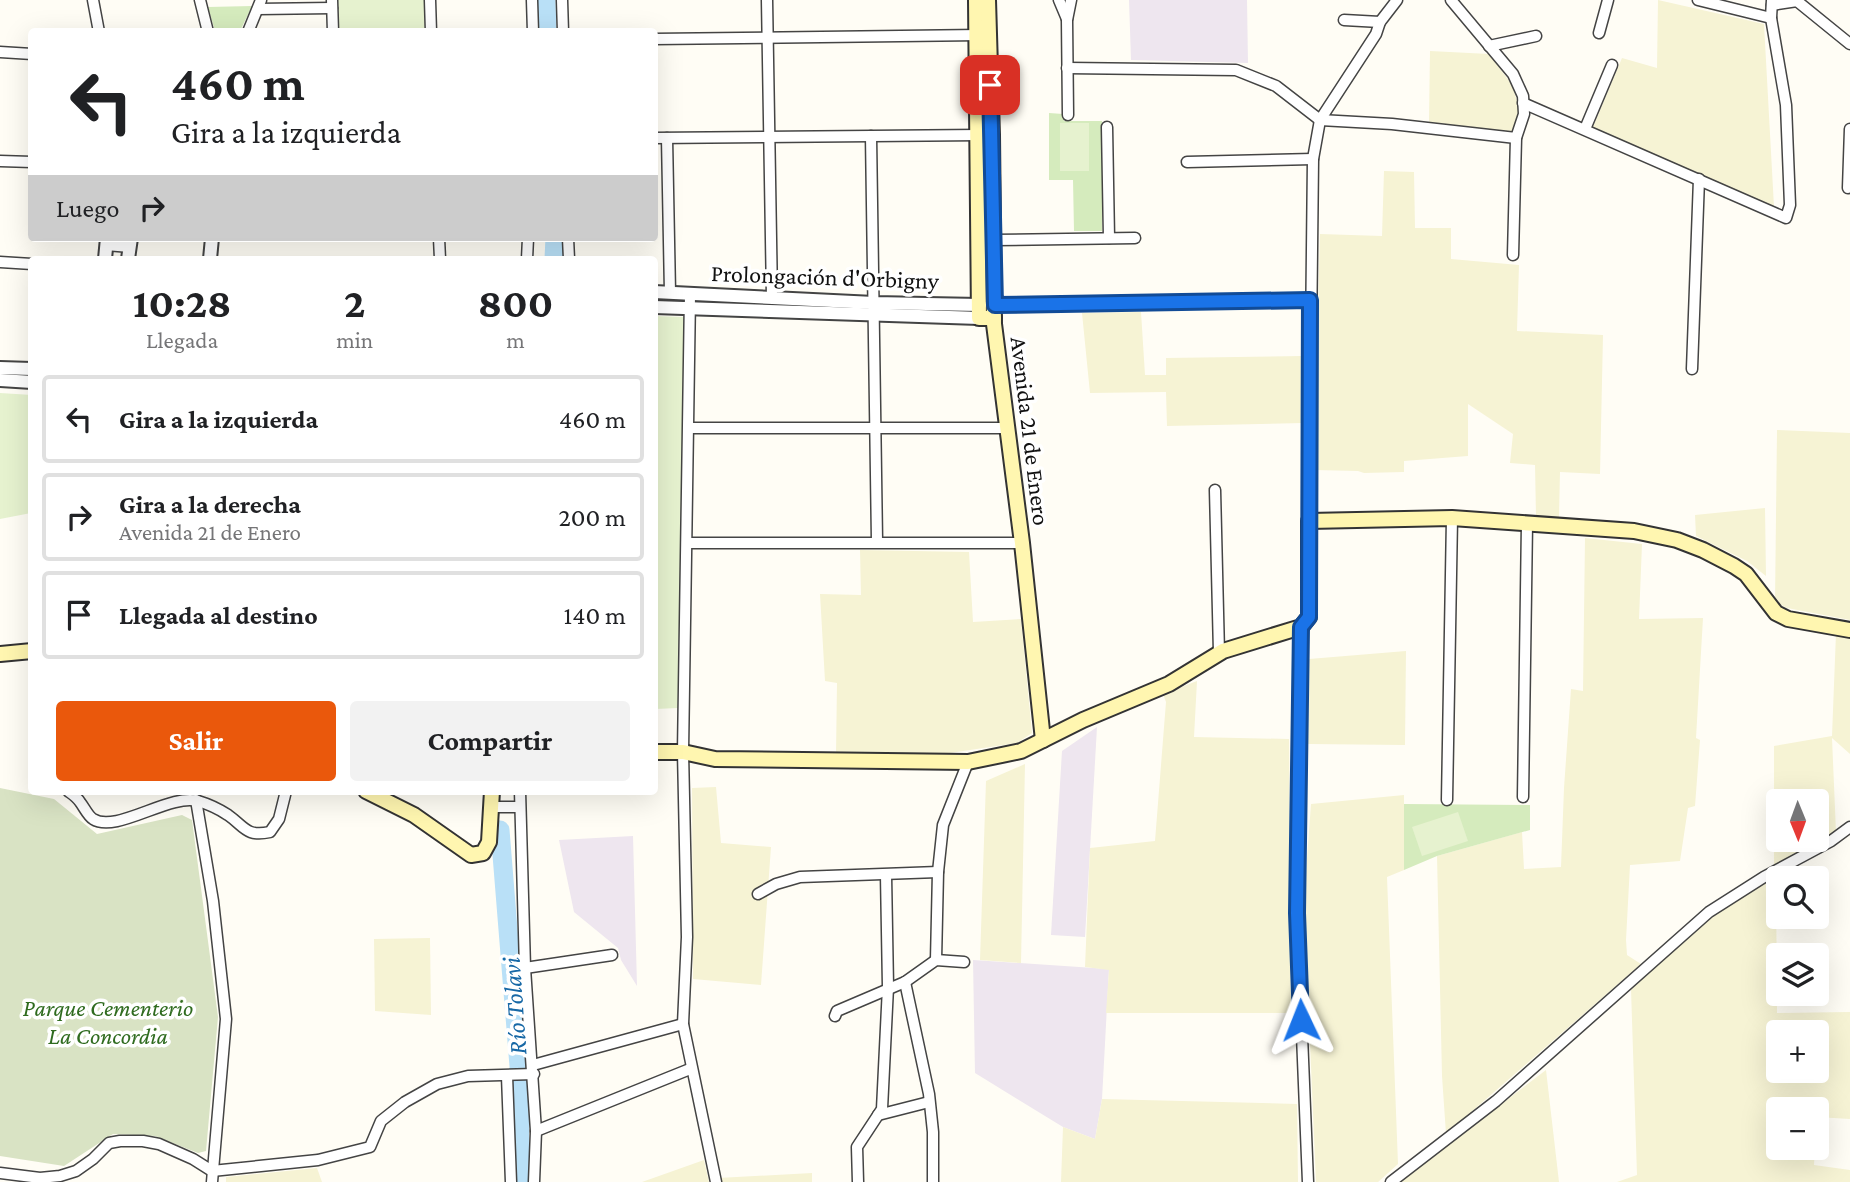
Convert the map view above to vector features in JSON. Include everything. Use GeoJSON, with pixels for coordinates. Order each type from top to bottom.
{"type":"FeatureCollection","features":[{"type":"Feature","properties":{"kind":"main road","name":"Avenida 21 de Enero"},"geometry":{"type":"LineString","coordinates":[[976,0],[982,35],[987,311],[1022,543],[1043,740]]}},
{"type":"Feature","properties":{"kind":"main road","name":"Avenida 21 de Enero"},"geometry":{"type":"LineString","coordinates":[[982,35],[988,0]]}},
{"type":"Feature","properties":{"kind":"main road","name":"Avenida 21 de Enero"},"geometry":{"type":"LineString","coordinates":[[985,135],[993,240],[987,311]]}},
{"type":"Feature","properties":{"kind":"main road"},"geometry":{"type":"LineString","coordinates":[[658,752],[683,752],[715,759],[968,762],[1021,751],[1083,720],[1169,684],[1219,653],[1301,627],[1309,617],[1308,521],[1452,518],[1634,531],[1677,540],[1703,550],[1746,574],[1776,613],[1788,619],[1850,630]]}},
{"type":"Feature","properties":{"kind":"main road"},"geometry":{"type":"LineString","coordinates":[[0,654],[28,651]]}},
{"type":"Feature","properties":{"kind":"main road"},"geometry":{"type":"LineString","coordinates":[[374,795],[414,815],[471,855],[483,853],[489,842],[491,797]]}},
{"type":"Feature","properties":{"kind":"street"},"geometry":{"type":"LineString","coordinates":[[93,0],[98,28]]}},
{"type":"Feature","properties":{"kind":"street"},"geometry":{"type":"LineString","coordinates":[[200,0],[207,28]]}},
{"type":"Feature","properties":{"kind":"street"},"geometry":{"type":"LineString","coordinates":[[430,0],[431,28]]}},
{"type":"Feature","properties":{"kind":"street"},"geometry":{"type":"LineString","coordinates":[[532,0],[533,28]]}},
{"type":"Feature","properties":{"kind":"street"},"geometry":{"type":"LineString","coordinates":[[562,0],[563,28]]}},
{"type":"Feature","properties":{"kind":"street"},"geometry":{"type":"LineString","coordinates":[[767,0],[772,298]]}},
{"type":"Feature","properties":{"kind":"street"},"geometry":{"type":"LineString","coordinates":[[1059,0],[1068,20]]}},
{"type":"Feature","properties":{"kind":"street"},"geometry":{"type":"LineString","coordinates":[[1068,115],[1068,20],[1071,0]]}},
{"type":"Feature","properties":{"kind":"street"},"geometry":{"type":"LineString","coordinates":[[1308,521],[1313,159],[1320,120],[1376,34],[1380,22],[1397,0]]}},
{"type":"Feature","properties":{"kind":"street"},"geometry":{"type":"LineString","coordinates":[[1451,0],[1513,75],[1523,96],[1524,114],[1516,138],[1513,255]]}},
{"type":"Feature","properties":{"kind":"street"},"geometry":{"type":"LineString","coordinates":[[1599,33],[1608,0]]}},
{"type":"Feature","properties":{"kind":"street"},"geometry":{"type":"LineString","coordinates":[[1698,0],[1771,18]]}},
{"type":"Feature","properties":{"kind":"street"},"geometry":{"type":"LineString","coordinates":[[1523,103],[1786,218],[1790,205],[1786,105],[1771,18],[1772,2],[1797,1],[1850,44]]}},
{"type":"Feature","properties":{"kind":"street"},"geometry":{"type":"LineString","coordinates":[[250,28],[259,4],[332,4],[333,28]]}},
{"type":"Feature","properties":{"kind":"street"},"geometry":{"type":"LineString","coordinates":[[1344,20],[1380,22]]}},
{"type":"Feature","properties":{"kind":"street"},"geometry":{"type":"LineString","coordinates":[[658,38],[982,35]]}},
{"type":"Feature","properties":{"kind":"street"},"geometry":{"type":"LineString","coordinates":[[1489,46],[1536,36]]}},
{"type":"Feature","properties":{"kind":"street"},"geometry":{"type":"LineString","coordinates":[[0,51],[28,54]]}},
{"type":"Feature","properties":{"kind":"street"},"geometry":{"type":"LineString","coordinates":[[1585,129],[1612,65]]}},
{"type":"Feature","properties":{"kind":"street"},"geometry":{"type":"LineString","coordinates":[[1067,68],[1236,70],[1276,86],[1320,120],[1392,124],[1516,138]]}},
{"type":"Feature","properties":{"kind":"street"},"geometry":{"type":"LineString","coordinates":[[1107,127],[1109,238]]}},
{"type":"Feature","properties":{"kind":"street"},"geometry":{"type":"LineString","coordinates":[[1848,188],[1850,129]]}},
{"type":"Feature","properties":{"kind":"street"},"geometry":{"type":"LineString","coordinates":[[658,138],[985,135]]}},
{"type":"Feature","properties":{"kind":"street"},"geometry":{"type":"LineString","coordinates":[[871,136],[877,541]]}},
{"type":"Feature","properties":{"kind":"street"},"geometry":{"type":"LineString","coordinates":[[667,138],[670,293]]}},
{"type":"Feature","properties":{"kind":"street"},"geometry":{"type":"LineString","coordinates":[[1187,162],[1313,159]]}},
{"type":"Feature","properties":{"kind":"street"},"geometry":{"type":"LineString","coordinates":[[0,161],[28,162]]}},
{"type":"Feature","properties":{"kind":"street"},"geometry":{"type":"LineString","coordinates":[[1692,369],[1699,179]]}},
{"type":"Feature","properties":{"kind":"street"},"geometry":{"type":"LineString","coordinates":[[993,240],[1135,238]]}},
{"type":"Feature","properties":{"kind":"street"},"geometry":{"type":"LineString","coordinates":[[106,242],[130,248]]}},
{"type":"Feature","properties":{"kind":"street"},"geometry":{"type":"LineString","coordinates":[[0,262],[28,264]]}},
{"type":"Feature","properties":{"kind":"street","name":"Prolongación d'Orbigny"},"geometry":{"type":"LineString","coordinates":[[658,292],[670,293],[690,301],[987,311]]}},
{"type":"Feature","properties":{"kind":"street","name":"Prolongación d'Orbigny"},"geometry":{"type":"LineString","coordinates":[[658,306],[690,301],[772,298],[874,309]]}},
{"type":"Feature","properties":{"kind":"street"},"geometry":{"type":"LineString","coordinates":[[987,311],[1310,300]]}},
{"type":"Feature","properties":{"kind":"street"},"geometry":{"type":"LineString","coordinates":[[690,301],[683,752],[687,937],[682,1024],[716,1182]]}},
{"type":"Feature","properties":{"kind":"street"},"geometry":{"type":"LineString","coordinates":[[0,368],[28,369]]}},
{"type":"Feature","properties":{"kind":"street"},"geometry":{"type":"LineString","coordinates":[[0,380],[28,382]]}},
{"type":"Feature","properties":{"kind":"street"},"geometry":{"type":"LineString","coordinates":[[688,428],[1005,428]]}},
{"type":"Feature","properties":{"kind":"street"},"geometry":{"type":"LineString","coordinates":[[1215,490],[1219,653]]}},
{"type":"Feature","properties":{"kind":"street"},"geometry":{"type":"LineString","coordinates":[[1447,800],[1452,518]]}},
{"type":"Feature","properties":{"kind":"street"},"geometry":{"type":"LineString","coordinates":[[1523,797],[1527,523]]}},
{"type":"Feature","properties":{"kind":"street"},"geometry":{"type":"LineString","coordinates":[[687,543],[1022,543]]}},
{"type":"Feature","properties":{"kind":"street"},"geometry":{"type":"LineString","coordinates":[[1301,627],[1297,913],[1308,1182]]}},
{"type":"Feature","properties":{"kind":"street"},"geometry":{"type":"LineString","coordinates":[[936,960],[938,872],[943,825],[968,762]]}},
{"type":"Feature","properties":{"kind":"street"},"geometry":{"type":"LineString","coordinates":[[74,795],[92,819],[104,823],[131,817],[178,800],[196,800],[229,816],[246,831],[257,835],[270,832],[279,819],[285,795]]}},
{"type":"Feature","properties":{"kind":"street"},"geometry":{"type":"LineString","coordinates":[[520,795],[525,968],[536,1131],[534,1182]]}},
{"type":"Feature","properties":{"kind":"street"},"geometry":{"type":"LineString","coordinates":[[491,797],[519,807]]}},
{"type":"Feature","properties":{"kind":"street"},"geometry":{"type":"LineString","coordinates":[[196,800],[213,901],[226,1019],[212,1177]]}},
{"type":"Feature","properties":{"kind":"street"},"geometry":{"type":"LineString","coordinates":[[1391,1182],[1496,1101],[1709,912],[1764,877],[1831,841],[1850,827]]}},
{"type":"Feature","properties":{"kind":"street"},"geometry":{"type":"LineString","coordinates":[[758,894],[776,884],[800,877],[938,872]]}},
{"type":"Feature","properties":{"kind":"street"},"geometry":{"type":"LineString","coordinates":[[858,1182],[857,1147],[882,1109],[888,987],[886,875]]}},
{"type":"Feature","properties":{"kind":"street"},"geometry":{"type":"LineString","coordinates":[[525,968],[612,955]]}},
{"type":"Feature","properties":{"kind":"street"},"geometry":{"type":"LineString","coordinates":[[835,1016],[837,1011],[905,982],[936,960],[964,962]]}},
{"type":"Feature","properties":{"kind":"street"},"geometry":{"type":"LineString","coordinates":[[905,982],[929,1102],[933,1132],[933,1182]]}},
{"type":"Feature","properties":{"kind":"street"},"geometry":{"type":"LineString","coordinates":[[212,1177],[318,1160],[370,1147],[381,1121],[405,1102],[436,1084],[468,1076],[507,1076],[533,1071],[682,1024]]}},
{"type":"Feature","properties":{"kind":"street"},"geometry":{"type":"LineString","coordinates":[[536,1131],[690,1069]]}},
{"type":"Feature","properties":{"kind":"street"},"geometry":{"type":"LineString","coordinates":[[507,1076],[511,1182]]}},
{"type":"Feature","properties":{"kind":"street"},"geometry":{"type":"LineString","coordinates":[[878,1115],[929,1102]]}},
{"type":"Feature","properties":{"kind":"street"},"geometry":{"type":"LineString","coordinates":[[0,1173],[40,1178],[60,1176],[85,1165],[109,1143],[120,1141],[159,1144],[193,1159],[212,1177]]}},
{"type":"Feature","properties":{"kind":"shaded area"},"geometry":{"type":"Polygon","coordinates":[[[1129,0],[1247,0],[1248,63],[1131,60],[1129,0]]]}},
{"type":"Feature","properties":{"kind":"shaded area"},"geometry":{"type":"Polygon","coordinates":[[[1658,0],[1764,24],[1774,207],[1593,127],[1622,58],[1657,68],[1658,0]]]}},
{"type":"Feature","properties":{"kind":"shaded area"},"geometry":{"type":"Polygon","coordinates":[[[1430,51],[1489,54],[1512,85],[1518,104],[1519,111],[1512,132],[1429,122],[1430,51]]]}},
{"type":"Feature","properties":{"kind":"shaded area"},"geometry":{"type":"Polygon","coordinates":[[[1384,171],[1414,172],[1415,228],[1451,228],[1451,259],[1519,265],[1517,331],[1603,335],[1600,474],[1560,472],[1559,517],[1536,516],[1535,465],[1510,463],[1513,434],[1468,404],[1468,456],[1404,461],[1404,472],[1314,470],[1320,234],[1382,236],[1384,171]]]}},
{"type":"Feature","properties":{"kind":"shaded area"},"geometry":{"type":"Polygon","coordinates":[[[1141,312],[1145,375],[1166,375],[1166,358],[1302,356],[1303,423],[1167,426],[1166,392],[1090,393],[1082,313],[1141,312]]]}},
{"type":"Feature","properties":{"kind":"shaded area"},"geometry":{"type":"Polygon","coordinates":[[[1777,430],[1850,433],[1850,620],[1787,608],[1775,602],[1777,430]]]}},
{"type":"Feature","properties":{"kind":"shaded area"},"geometry":{"type":"Polygon","coordinates":[[[1765,508],[1766,576],[1747,561],[1696,536],[1695,515],[1765,508]]]}},
{"type":"Feature","properties":{"kind":"shaded area"},"geometry":{"type":"Polygon","coordinates":[[[1585,538],[1642,544],[1639,619],[1703,618],[1696,738],[1700,740],[1695,806],[1688,808],[1680,861],[1630,865],[1627,955],[1641,964],[1446,1134],[1442,1076],[1437,856],[1522,832],[1524,869],[1561,867],[1571,689],[1583,691],[1585,538]]]}},
{"type":"Feature","properties":{"kind":"shaded area"},"geometry":{"type":"Polygon","coordinates":[[[860,550],[969,552],[973,622],[1021,619],[1032,733],[1017,743],[950,753],[836,754],[837,683],[825,681],[820,594],[861,595],[860,550]]]}},
{"type":"Feature","properties":{"kind":"shaded area"},"geometry":{"type":"Polygon","coordinates":[[[1836,633],[1850,635],[1850,754],[1832,738],[1836,832],[1829,836],[1829,789],[1774,789],[1774,746],[1832,736],[1836,633]]]}},
{"type":"Feature","properties":{"kind":"shaded area"},"geometry":{"type":"Polygon","coordinates":[[[1406,651],[1405,745],[1308,744],[1309,659],[1406,651]]]}},
{"type":"Feature","properties":{"kind":"shaded area"},"geometry":{"type":"Polygon","coordinates":[[[1197,681],[1194,737],[1289,739],[1291,1013],[1106,1013],[1109,970],[1085,967],[1090,848],[1155,841],[1166,702],[1163,694],[1197,681]]]}},
{"type":"Feature","properties":{"kind":"shaded area"},"geometry":{"type":"Polygon","coordinates":[[[1097,727],[1085,937],[1051,935],[1062,751],[1097,727]]]}},
{"type":"Feature","properties":{"kind":"shaded area"},"geometry":{"type":"Polygon","coordinates":[[[1025,764],[1021,963],[980,960],[986,781],[1025,764]]]}},
{"type":"Feature","properties":{"kind":"shaded area"},"geometry":{"type":"Polygon","coordinates":[[[716,787],[721,843],[771,847],[761,985],[693,979],[692,788],[716,787]]]}},
{"type":"Feature","properties":{"kind":"shaded area"},"geometry":{"type":"Polygon","coordinates":[[[1404,795],[1404,870],[1387,877],[1398,1164],[1378,1182],[1316,1182],[1305,927],[1311,804],[1404,795]]]}},
{"type":"Feature","properties":{"kind":"shaded area"},"geometry":{"type":"Polygon","coordinates":[[[633,836],[637,986],[621,960],[618,948],[574,912],[559,840],[633,836]]]}},
{"type":"Feature","properties":{"kind":"shaded area"},"geometry":{"type":"Polygon","coordinates":[[[1774,852],[1802,852],[1779,866],[1774,866],[1774,852]]]}},
{"type":"Feature","properties":{"kind":"shaded area"},"geometry":{"type":"Polygon","coordinates":[[[1766,882],[1766,929],[1776,929],[1776,943],[1766,943],[1766,1006],[1777,1006],[1777,1013],[1850,1012],[1850,1119],[1829,1118],[1829,1097],[1766,1097],[1766,1160],[1814,1160],[1814,1165],[1850,1170],[1850,1182],[1617,1182],[1637,1175],[1631,989],[1724,905],[1766,882]]]}},
{"type":"Feature","properties":{"kind":"shaded area"},"geometry":{"type":"Polygon","coordinates":[[[430,938],[431,1015],[375,1011],[374,939],[430,938]]]}},
{"type":"Feature","properties":{"kind":"shaded area"},"geometry":{"type":"Polygon","coordinates":[[[973,960],[1109,969],[1102,1099],[1095,1139],[1063,1127],[975,1073],[973,960]]]}},
{"type":"Feature","properties":{"kind":"shaded area"},"geometry":{"type":"Polygon","coordinates":[[[1546,1070],[1559,1182],[1400,1182],[1411,1173],[1546,1070]]]}},
{"type":"Feature","properties":{"kind":"shaded area"},"geometry":{"type":"Polygon","coordinates":[[[1102,1099],[1297,1104],[1298,1182],[1061,1182],[1063,1127],[1095,1139],[1102,1099]]]}},
{"type":"Feature","properties":{"kind":"shaded area"},"geometry":{"type":"Polygon","coordinates":[[[704,1160],[709,1182],[642,1182],[704,1160]]]}},
{"type":"Feature","properties":{"kind":"shaded area"},"geometry":{"type":"Polygon","coordinates":[[[317,1168],[322,1182],[226,1182],[226,1177],[317,1168]]]}},
{"type":"Feature","properties":{"kind":"shaded area"},"geometry":{"type":"Polygon","coordinates":[[[812,1173],[812,1182],[719,1182],[718,1178],[812,1173]]]}},
{"type":"Feature","properties":{"kind":"green space"},"geometry":{"type":"Polygon","coordinates":[[[338,0],[424,0],[425,28],[339,28],[338,0]]]}},
{"type":"Feature","properties":{"kind":"green space"},"geometry":{"type":"Polygon","coordinates":[[[252,6],[241,28],[214,28],[208,7],[252,6]]]}},
{"type":"Feature","properties":{"kind":"green space"},"geometry":{"type":"Polygon","coordinates":[[[1049,113],[1063,114],[1064,121],[1102,121],[1102,231],[1074,231],[1073,180],[1049,180],[1049,113]]]}},
{"type":"Feature","properties":{"kind":"green space"},"geometry":{"type":"Polygon","coordinates":[[[1060,123],[1089,123],[1089,171],[1060,171],[1060,123]]]}},
{"type":"Feature","properties":{"kind":"green space"},"geometry":{"type":"Polygon","coordinates":[[[658,316],[684,317],[678,708],[658,709],[658,316]]]}},
{"type":"Feature","properties":{"kind":"green space"},"geometry":{"type":"Polygon","coordinates":[[[0,393],[28,395],[28,514],[0,519],[0,393]]]}},
{"type":"Feature","properties":{"kind":"green space","name":"Parque Cementerio La Concordia"},"geometry":{"type":"Polygon","coordinates":[[[0,788],[54,799],[97,834],[182,815],[192,820],[218,1017],[206,1151],[198,1153],[155,1136],[113,1134],[64,1166],[0,1156],[0,788]]]}},
{"type":"Feature","properties":{"kind":"green space"},"geometry":{"type":"Polygon","coordinates":[[[1404,804],[1530,805],[1530,830],[1437,856],[1404,870],[1404,804]]]}},
{"type":"Feature","properties":{"kind":"green space"},"geometry":{"type":"Polygon","coordinates":[[[1458,812],[1468,841],[1422,856],[1412,827],[1458,812]]]}},
{"type":"Feature","properties":{"kind":"waterway","name":"Río Tolavi"},"geometry":{"type":"LineString","coordinates":[[546,0],[547,28]]}},
{"type":"Feature","properties":{"kind":"waterway","name":"Río Tolavi"},"geometry":{"type":"LineString","coordinates":[[554,256],[555,242]]}},
{"type":"Feature","properties":{"kind":"waterway","name":"Río Tolavi"},"geometry":{"type":"LineString","coordinates":[[500,830],[519,1066],[520,1182]]}},
{"type":"Feature","properties":{"kind":"route"},"geometry":{"type":"LineString","coordinates":[[990,85],[995,305],[1310,300],[1309,617],[1301,627],[1297,913],[1301,1020]]}}]}
